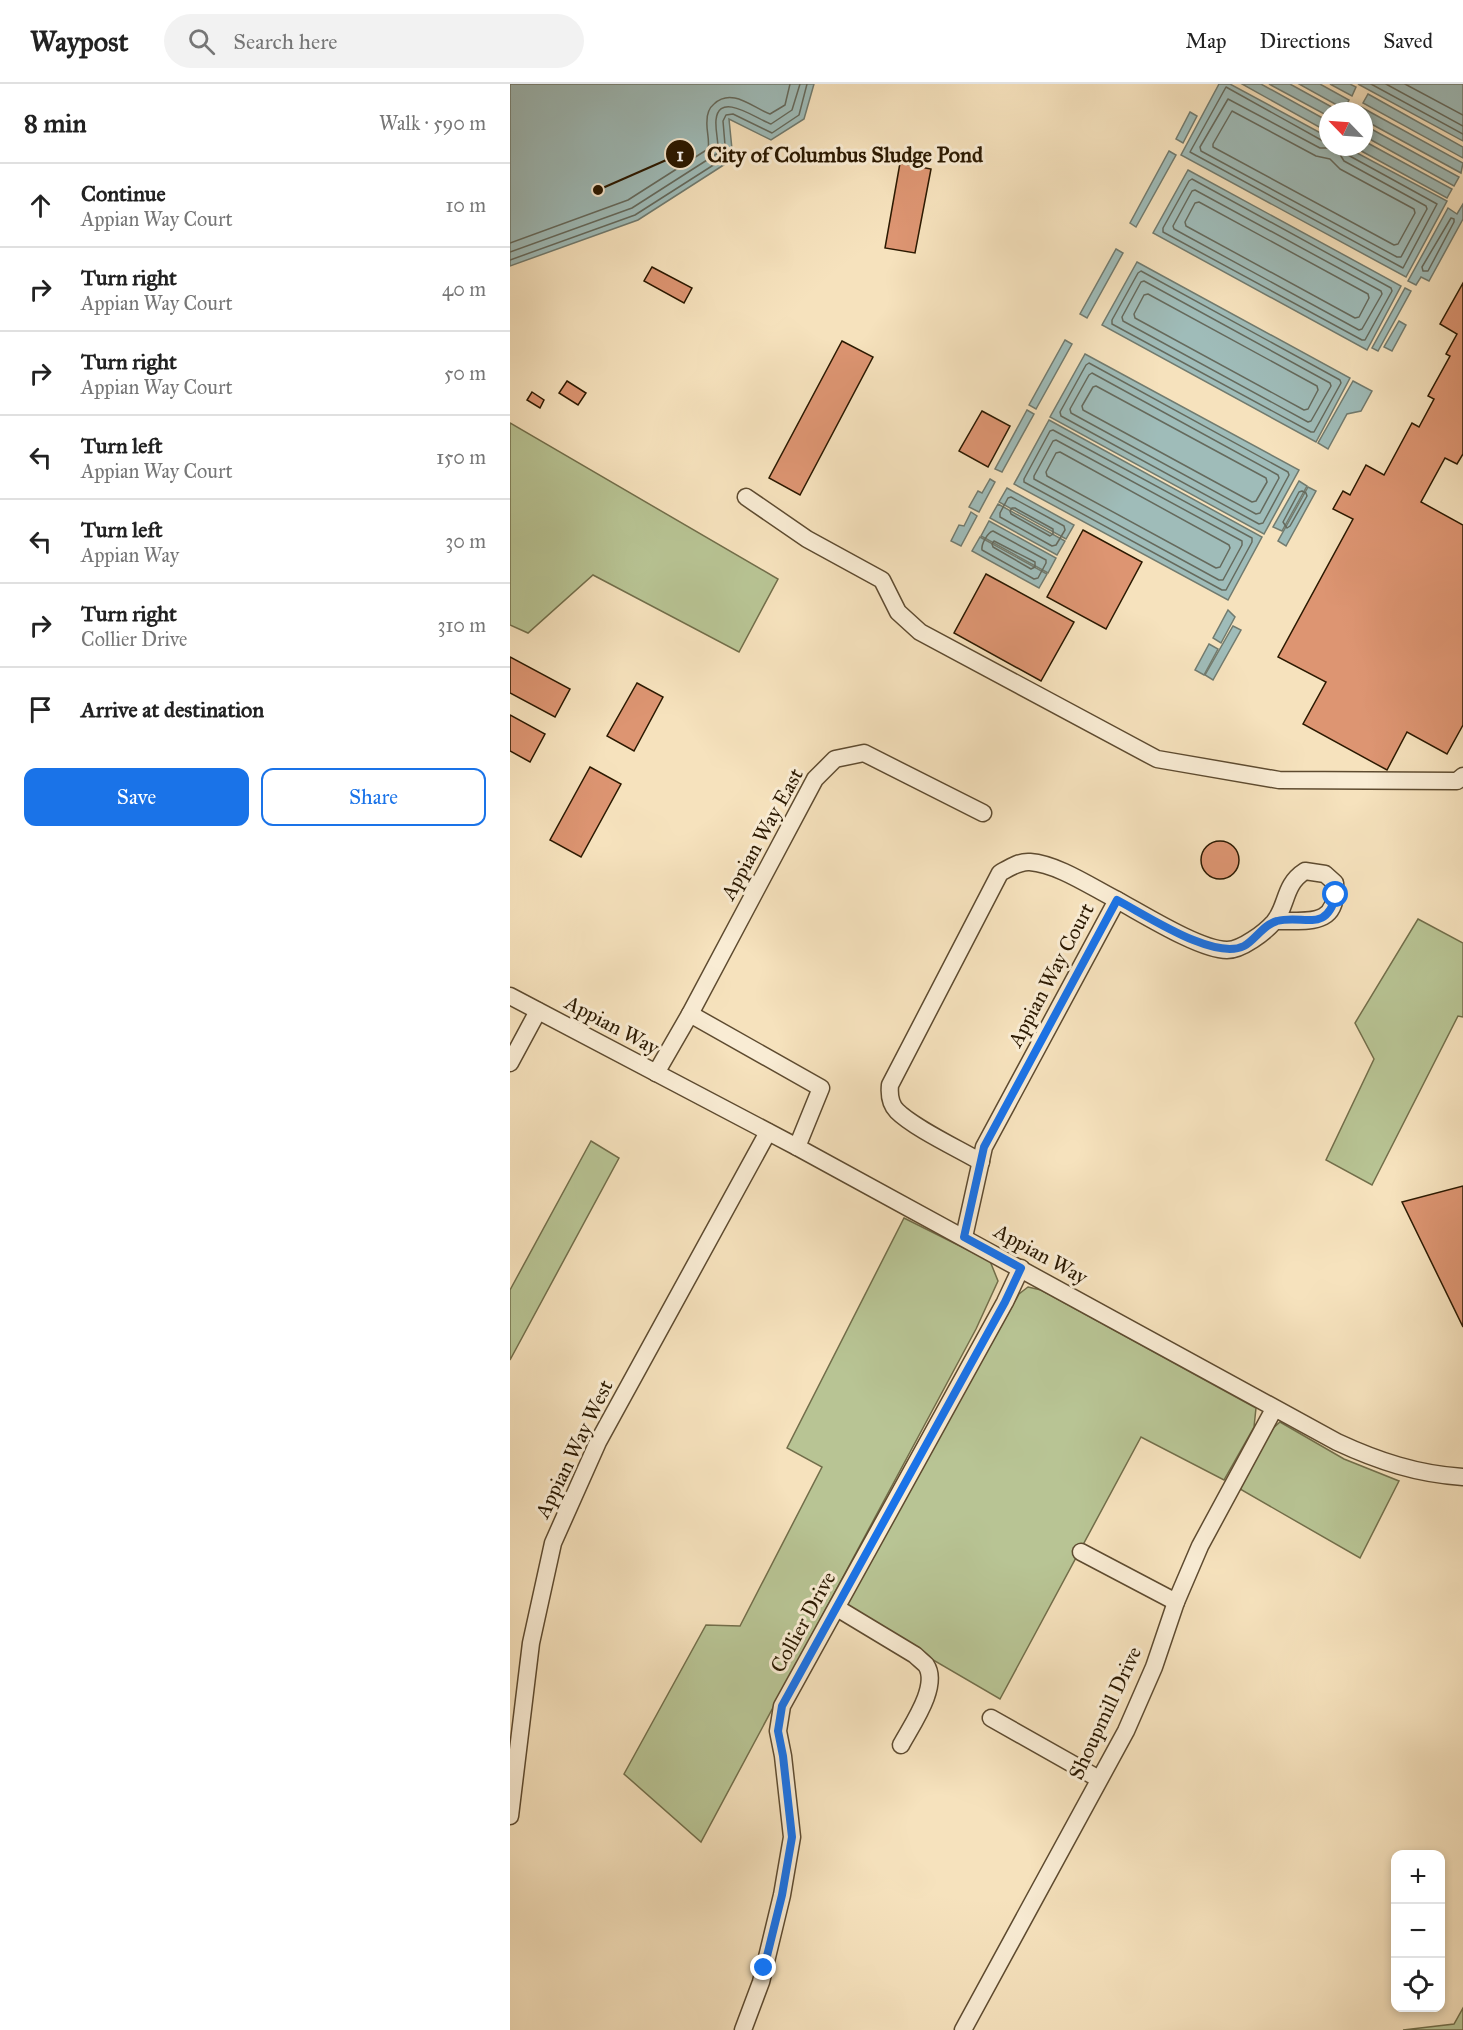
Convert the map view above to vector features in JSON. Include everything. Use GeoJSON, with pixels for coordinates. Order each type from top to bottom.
{"type":"FeatureCollection","features":[{"type":"Feature","properties":{"kind":"street"},"geometry":{"type":"LineString","coordinates":[[746,496],[807,539],[882,580],[898,612],[920,632],[1158,759],[1279,780],[1457,781],[1463,776]]}},
{"type":"Feature","properties":{"kind":"street","name":"Appian Way East"},"geometry":{"type":"LineString","coordinates":[[656,1073],[690,1014],[814,779],[836,759],[864,753],[983,813]]}},
{"type":"Feature","properties":{"kind":"street"},"geometry":{"type":"LineString","coordinates":[[981,1162],[910,1121],[896,1110],[889,1097],[890,1085],[1000,873],[1014,864],[1030,861],[1056,868],[1117,900]]}},
{"type":"Feature","properties":{"kind":"street","name":"Appian Way Court"},"geometry":{"type":"LineString","coordinates":[[964,1237],[984,1147],[1117,900],[1200,944],[1229,950],[1244,946],[1275,921]]}},
{"type":"Feature","properties":{"kind":"street","name":"Appian Way"},"geometry":{"type":"LineString","coordinates":[[510,996],[964,1237],[1274,1410],[1371,1458],[1405,1469],[1441,1476],[1463,1477]]}},
{"type":"Feature","properties":{"kind":"street"},"geometry":{"type":"LineString","coordinates":[[510,1063],[538,1011]]}},
{"type":"Feature","properties":{"kind":"street"},"geometry":{"type":"LineString","coordinates":[[690,1014],[821,1088],[797,1147]]}},
{"type":"Feature","properties":{"kind":"street","name":"Appian Way West"},"geometry":{"type":"LineString","coordinates":[[510,1816],[531,1643],[553,1543],[598,1442],[768,1132]]}},
{"type":"Feature","properties":{"kind":"street","name":"Collier Drive"},"geometry":{"type":"LineString","coordinates":[[743,2030],[761,1982],[782,1895],[792,1837],[778,1731],[782,1706],[1021,1268]]}},
{"type":"Feature","properties":{"kind":"street","name":"Shoupmill Drive"},"geometry":{"type":"LineString","coordinates":[[963,2030],[1126,1731],[1154,1667],[1176,1602],[1200,1546],[1274,1410]]}},
{"type":"Feature","properties":{"kind":"street"},"geometry":{"type":"LineString","coordinates":[[1081,1552],[1176,1602]]}},
{"type":"Feature","properties":{"kind":"street"},"geometry":{"type":"LineString","coordinates":[[837,1608],[915,1655],[926,1666],[931,1680],[927,1695],[901,1745]]}},
{"type":"Feature","properties":{"kind":"street"},"geometry":{"type":"LineString","coordinates":[[991,1718],[1099,1779]]}},
{"type":"Feature","properties":{"kind":"green space"},"geometry":{"type":"Polygon","coordinates":[[[510,423],[778,579],[739,652],[593,575],[528,633],[510,625],[510,423]]]}},
{"type":"Feature","properties":{"kind":"green space"},"geometry":{"type":"Polygon","coordinates":[[[1418,919],[1463,943],[1463,1017],[1458,1016],[1372,1185],[1326,1160],[1374,1059],[1355,1023],[1418,919]]]}},
{"type":"Feature","properties":{"kind":"green space"},"geometry":{"type":"Polygon","coordinates":[[[591,1141],[619,1158],[510,1360],[510,1290],[591,1141]]]}},
{"type":"Feature","properties":{"kind":"green space"},"geometry":{"type":"Polygon","coordinates":[[[904,1218],[990,1261],[998,1281],[976,1329],[701,1842],[624,1774],[706,1625],[740,1626],[822,1467],[787,1448],[904,1218]]]}},
{"type":"Feature","properties":{"kind":"green space"},"geometry":{"type":"Polygon","coordinates":[[[1028,1287],[1041,1290],[1256,1408],[1254,1427],[1224,1480],[1141,1437],[1000,1699],[844,1608],[1019,1294],[1028,1287]]]}},
{"type":"Feature","properties":{"kind":"green space"},"geometry":{"type":"Polygon","coordinates":[[[1280,1422],[1344,1459],[1399,1481],[1360,1558],[1240,1489],[1271,1430],[1280,1422]]]}},
{"type":"Feature","properties":{"kind":"green space"},"geometry":{"type":"Polygon","coordinates":[[[1463,2008],[1463,2030],[1403,2030],[1454,2024],[1463,2008]]]}},
{"type":"Feature","properties":{"kind":"water"},"geometry":{"type":"Polygon","coordinates":[[[510,84],[814,84],[804,119],[771,140],[729,119],[733,159],[638,220],[510,266],[510,84]]]}},
{"type":"Feature","properties":{"kind":"water"},"geometry":{"type":"Polygon","coordinates":[[[1219,84],[1230,84],[1319,132],[1319,156],[1363,156],[1447,201],[1406,277],[1181,155],[1219,84]]]}},
{"type":"Feature","properties":{"kind":"water"},"geometry":{"type":"Polygon","coordinates":[[[1242,84],[1261,84],[1319,116],[1319,127],[1242,84]]]}},
{"type":"Feature","properties":{"kind":"water"},"geometry":{"type":"Polygon","coordinates":[[[1269,84],[1290,84],[1323,102],[1319,102],[1319,111],[1269,84]]]}},
{"type":"Feature","properties":{"kind":"water"},"geometry":{"type":"Polygon","coordinates":[[[1299,84],[1320,84],[1349,100],[1348,102],[1331,102],[1299,84]]]}},
{"type":"Feature","properties":{"kind":"water"},"geometry":{"type":"Polygon","coordinates":[[[1330,84],[1350,84],[1356,87],[1352,96],[1330,84]]]}},
{"type":"Feature","properties":{"kind":"water"},"geometry":{"type":"Polygon","coordinates":[[[1358,84],[1463,84],[1463,141],[1358,84]]]}},
{"type":"Feature","properties":{"kind":"water"},"geometry":{"type":"Polygon","coordinates":[[[1368,94],[1463,147],[1463,158],[1373,108],[1373,102],[1364,102],[1368,94]]]}},
{"type":"Feature","properties":{"kind":"water"},"geometry":{"type":"Polygon","coordinates":[[[1190,112],[1197,116],[1183,143],[1176,139],[1190,112]]]}},
{"type":"Feature","properties":{"kind":"water"},"geometry":{"type":"Polygon","coordinates":[[[1373,114],[1463,163],[1461,173],[1373,125],[1373,114]]]}},
{"type":"Feature","properties":{"kind":"water"},"geometry":{"type":"Polygon","coordinates":[[[1373,130],[1459,177],[1454,186],[1373,141],[1373,130]]]}},
{"type":"Feature","properties":{"kind":"water"},"geometry":{"type":"Polygon","coordinates":[[[1373,146],[1452,189],[1447,198],[1370,156],[1373,156],[1373,146]]]}},
{"type":"Feature","properties":{"kind":"water"},"geometry":{"type":"Polygon","coordinates":[[[1169,151],[1176,155],[1136,227],[1130,223],[1169,151]]]}},
{"type":"Feature","properties":{"kind":"water"},"geometry":{"type":"Polygon","coordinates":[[[1188,170],[1401,286],[1367,350],[1153,233],[1188,170]]]}},
{"type":"Feature","properties":{"kind":"water"},"geometry":{"type":"Polygon","coordinates":[[[1463,204],[1463,219],[1429,281],[1421,277],[1416,285],[1408,281],[1448,208],[1457,214],[1463,204]]]}},
{"type":"Feature","properties":{"kind":"water"},"geometry":{"type":"Polygon","coordinates":[[[1116,249],[1123,253],[1087,318],[1080,314],[1116,249]]]}},
{"type":"Feature","properties":{"kind":"water"},"geometry":{"type":"Polygon","coordinates":[[[1137,262],[1350,378],[1316,442],[1102,325],[1137,262]]]}},
{"type":"Feature","properties":{"kind":"water"},"geometry":{"type":"Polygon","coordinates":[[[1405,288],[1411,291],[1378,351],[1372,348],[1405,288]]]}},
{"type":"Feature","properties":{"kind":"water"},"geometry":{"type":"Polygon","coordinates":[[[1399,321],[1406,325],[1392,351],[1384,347],[1399,321]]]}},
{"type":"Feature","properties":{"kind":"water"},"geometry":{"type":"Polygon","coordinates":[[[1065,340],[1072,344],[1036,409],[1029,405],[1065,340]]]}},
{"type":"Feature","properties":{"kind":"water"},"geometry":{"type":"Polygon","coordinates":[[[1085,354],[1299,470],[1264,534],[1050,417],[1085,354]]]}},
{"type":"Feature","properties":{"kind":"water"},"geometry":{"type":"Polygon","coordinates":[[[1353,381],[1372,391],[1361,411],[1347,414],[1328,449],[1318,443],[1353,381]]]}},
{"type":"Feature","properties":{"kind":"water"},"geometry":{"type":"Polygon","coordinates":[[[1027,410],[1034,414],[1002,472],[995,469],[1027,410]]]}},
{"type":"Feature","properties":{"kind":"water"},"geometry":{"type":"Polygon","coordinates":[[[1049,420],[1262,537],[1228,600],[1014,484],[1049,420]]]}},
{"type":"Feature","properties":{"kind":"water"},"geometry":{"type":"Polygon","coordinates":[[[990,479],[995,482],[979,512],[969,507],[978,491],[982,493],[990,479]]]}},
{"type":"Feature","properties":{"kind":"water"},"geometry":{"type":"Polygon","coordinates":[[[1299,481],[1307,486],[1282,531],[1273,527],[1299,481]]]}},
{"type":"Feature","properties":{"kind":"water"},"geometry":{"type":"Polygon","coordinates":[[[1308,487],[1316,491],[1286,546],[1278,541],[1308,487]]]}},
{"type":"Feature","properties":{"kind":"water"},"geometry":{"type":"Polygon","coordinates":[[[1007,488],[1074,525],[1066,539],[999,502],[1007,488]]]}},
{"type":"Feature","properties":{"kind":"water"},"geometry":{"type":"Polygon","coordinates":[[[998,504],[1065,541],[1057,555],[990,518],[998,504]]]}},
{"type":"Feature","properties":{"kind":"water"},"geometry":{"type":"Polygon","coordinates":[[[971,512],[977,516],[961,546],[951,541],[959,525],[964,526],[971,512]]]}},
{"type":"Feature","properties":{"kind":"water"},"geometry":{"type":"Polygon","coordinates":[[[989,521],[1056,558],[1048,573],[981,536],[989,521]]]}},
{"type":"Feature","properties":{"kind":"water"},"geometry":{"type":"Polygon","coordinates":[[[980,537],[1047,574],[1039,588],[972,551],[980,537]]]}},
{"type":"Feature","properties":{"kind":"water"},"geometry":{"type":"Polygon","coordinates":[[[1228,610],[1235,617],[1221,643],[1213,638],[1228,610]]]}},
{"type":"Feature","properties":{"kind":"water"},"geometry":{"type":"Polygon","coordinates":[[[1233,626],[1241,630],[1213,680],[1205,675],[1233,626]]]}},
{"type":"Feature","properties":{"kind":"water"},"geometry":{"type":"Polygon","coordinates":[[[1209,644],[1218,649],[1204,675],[1195,670],[1209,644]]]}},
{"type":"Feature","properties":{"kind":"building"},"geometry":{"type":"Polygon","coordinates":[[[900,163],[931,169],[915,253],[885,248],[900,163]]]}},
{"type":"Feature","properties":{"kind":"building"},"geometry":{"type":"Polygon","coordinates":[[[652,267],[692,288],[684,303],[644,281],[652,267]]]}},
{"type":"Feature","properties":{"kind":"building"},"geometry":{"type":"Polygon","coordinates":[[[1463,283],[1463,454],[1457,464],[1445,458],[1421,502],[1463,525],[1463,725],[1447,754],[1407,732],[1387,770],[1303,724],[1326,682],[1278,657],[1353,519],[1333,509],[1343,491],[1350,495],[1366,465],[1384,475],[1412,423],[1419,427],[1434,399],[1428,396],[1450,356],[1446,354],[1457,334],[1440,324],[1463,283]]]}},
{"type":"Feature","properties":{"kind":"building"},"geometry":{"type":"Polygon","coordinates":[[[842,341],[873,357],[800,495],[769,478],[842,341]]]}},
{"type":"Feature","properties":{"kind":"building"},"geometry":{"type":"Polygon","coordinates":[[[567,381],[586,393],[578,405],[559,393],[567,381]]]}},
{"type":"Feature","properties":{"kind":"building"},"geometry":{"type":"Polygon","coordinates":[[[532,392],[544,400],[540,408],[527,400],[532,392]]]}},
{"type":"Feature","properties":{"kind":"building"},"geometry":{"type":"Polygon","coordinates":[[[982,411],[1010,426],[988,467],[959,451],[982,411]]]}},
{"type":"Feature","properties":{"kind":"building"},"geometry":{"type":"Polygon","coordinates":[[[1083,530],[1142,562],[1106,629],[1047,597],[1083,530]]]}},
{"type":"Feature","properties":{"kind":"building"},"geometry":{"type":"Polygon","coordinates":[[[986,574],[1074,622],[1041,681],[954,633],[986,574]]]}},
{"type":"Feature","properties":{"kind":"building"},"geometry":{"type":"Polygon","coordinates":[[[510,657],[570,689],[555,717],[510,693],[510,657]]]}},
{"type":"Feature","properties":{"kind":"building"},"geometry":{"type":"Polygon","coordinates":[[[637,683],[663,697],[634,751],[607,736],[637,683]]]}},
{"type":"Feature","properties":{"kind":"building"},"geometry":{"type":"Polygon","coordinates":[[[510,715],[545,734],[530,762],[510,751],[510,715]]]}},
{"type":"Feature","properties":{"kind":"building"},"geometry":{"type":"Polygon","coordinates":[[[590,767],[621,784],[581,857],[550,840],[590,767]]]}},
{"type":"Feature","properties":{"kind":"building"},"geometry":{"type":"Polygon","coordinates":[[[1220,841],[1233,847],[1239,860],[1233,873],[1220,879],[1207,873],[1201,860],[1207,847],[1220,841]]]}},
{"type":"Feature","properties":{"kind":"building"},"geometry":{"type":"Polygon","coordinates":[[[1463,1186],[1463,1327],[1402,1202],[1463,1186]]]}},
{"type":"Feature","properties":{"kind":"place","name":"City of Columbus Sludge Pond"},"geometry":{"type":"Point","coordinates":[598,190]}},
{"type":"Feature","properties":{"kind":"route"},"geometry":{"type":"LineString","coordinates":[[764,1968],[782,1895],[792,1837],[778,1731],[782,1706],[1005,1302],[1021,1268],[964,1237],[984,1147],[1117,900],[1200,944],[1229,950],[1244,946],[1275,921],[1319,920],[1327,915],[1336,895]]}}]}
